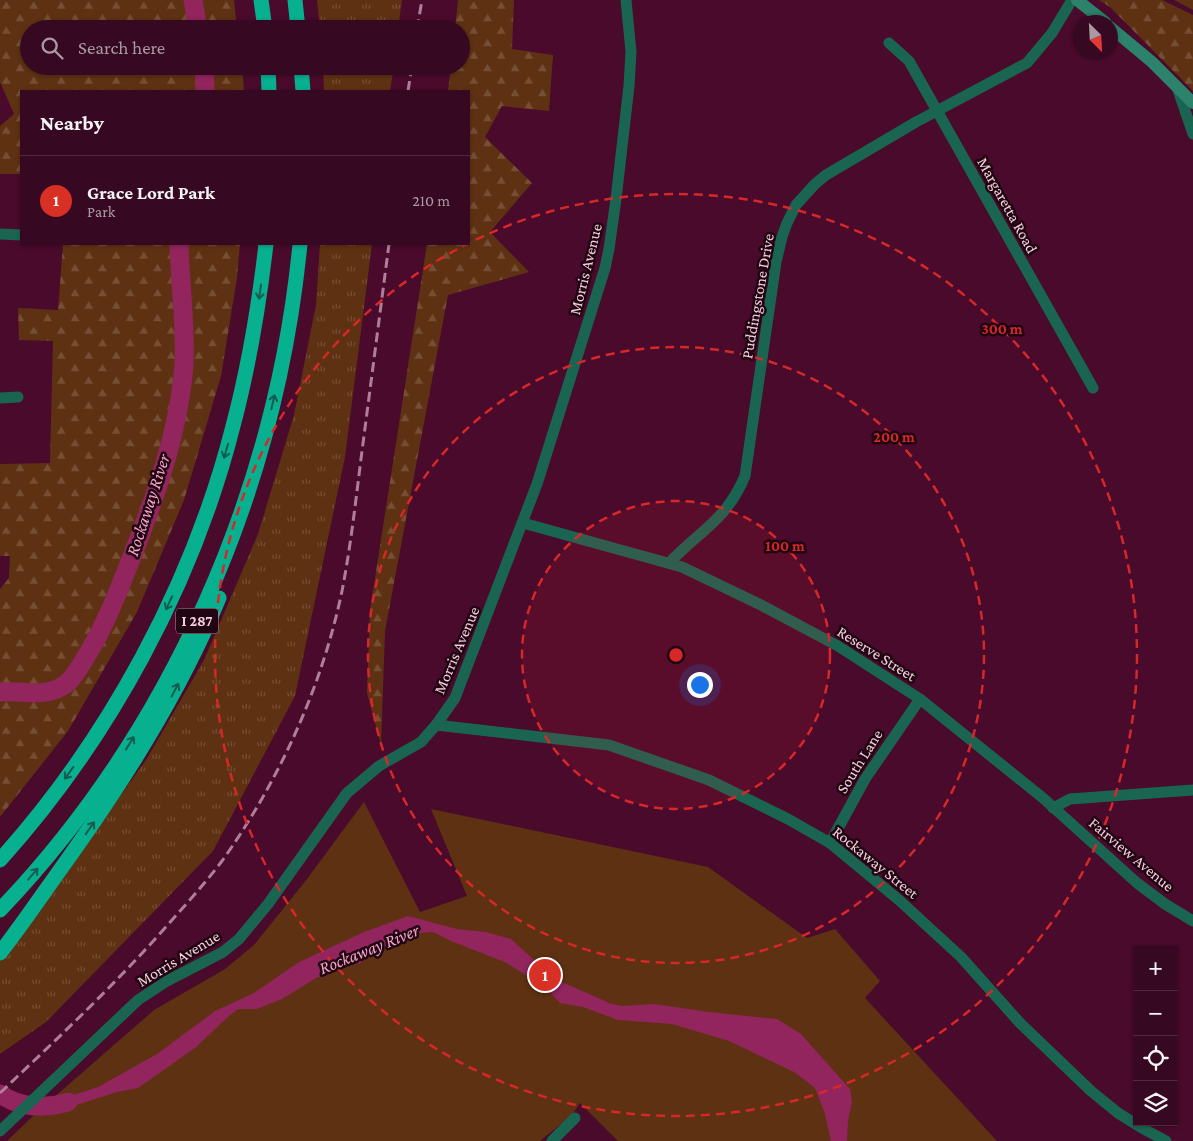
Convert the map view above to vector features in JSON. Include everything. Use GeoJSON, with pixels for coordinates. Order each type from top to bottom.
{"type":"FeatureCollection","features":[{"type":"Feature","properties":{"kind":"highway"},"geometry":{"type":"LineString","coordinates":[[261,0],[264,20]]}},
{"type":"Feature","properties":{"kind":"highway"},"geometry":{"type":"LineString","coordinates":[[295,0],[297,20]]}},
{"type":"Feature","properties":{"kind":"highway"},"geometry":{"type":"LineString","coordinates":[[269,75],[270,90]]}},
{"type":"Feature","properties":{"kind":"highway"},"geometry":{"type":"LineString","coordinates":[[302,75],[303,90]]}},
{"type":"Feature","properties":{"kind":"highway","name":"I 287"},"geometry":{"type":"LineString","coordinates":[[0,860],[53,794],[97,733],[135,669],[170,602],[211,499],[233,427],[253,336],[266,245]]}},
{"type":"Feature","properties":{"kind":"highway","name":"I 287"},"geometry":{"type":"LineString","coordinates":[[0,910],[32,875],[80,814],[125,751],[164,685],[200,616],[243,510],[266,435],[289,323],[300,245]]}},
{"type":"Feature","properties":{"kind":"highway"},"geometry":{"type":"LineString","coordinates":[[0,953],[115,790],[155,726],[192,657],[209,621],[233,560],[251,498],[266,435]]}},
{"type":"Feature","properties":{"kind":"main road"},"geometry":{"type":"LineString","coordinates":[[1077,0],[1096,15]]}},
{"type":"Feature","properties":{"kind":"main road"},"geometry":{"type":"LineString","coordinates":[[1118,34],[1152,62],[1193,103]]}},
{"type":"Feature","properties":{"kind":"street","name":"Morris Avenue"},"geometry":{"type":"LineString","coordinates":[[0,1131],[138,1000],[167,980],[223,952],[239,939],[268,904],[347,793],[379,766],[421,742],[455,698],[524,523],[597,298],[609,249],[616,199],[631,52],[626,0]]}},
{"type":"Feature","properties":{"kind":"street","name":"Puddingstone Drive"},"geometry":{"type":"LineString","coordinates":[[668,563],[724,512],[736,495],[745,476],[776,262],[787,223],[796,205],[826,175],[937,111],[1027,63],[1052,33],[1072,0]]}},
{"type":"Feature","properties":{"kind":"street","name":"Margaretta Road"},"geometry":{"type":"LineString","coordinates":[[890,43],[909,61],[1093,388]]}},
{"type":"Feature","properties":{"kind":"street"},"geometry":{"type":"LineString","coordinates":[[1177,86],[1193,134]]}},
{"type":"Feature","properties":{"kind":"street"},"geometry":{"type":"LineString","coordinates":[[0,234],[20,235]]}},
{"type":"Feature","properties":{"kind":"street"},"geometry":{"type":"LineString","coordinates":[[0,398],[18,397]]}},
{"type":"Feature","properties":{"kind":"street","name":"Reserve Street"},"geometry":{"type":"LineString","coordinates":[[524,523],[682,567],[759,604],[838,646],[920,699],[1053,808]]}},
{"type":"Feature","properties":{"kind":"street","name":"South Lane"},"geometry":{"type":"LineString","coordinates":[[830,843],[865,779],[920,699]]}},
{"type":"Feature","properties":{"kind":"street","name":"Rockaway Street"},"geometry":{"type":"LineString","coordinates":[[436,725],[609,745],[710,780],[788,819],[830,843],[899,900],[961,957],[1020,1023],[1091,1091],[1118,1113],[1166,1141]]}},
{"type":"Feature","properties":{"kind":"street"},"geometry":{"type":"LineString","coordinates":[[1053,808],[1070,799],[1193,790]]}},
{"type":"Feature","properties":{"kind":"street","name":"Fairview Avenue"},"geometry":{"type":"LineString","coordinates":[[1053,808],[1137,883],[1193,921]]}},
{"type":"Feature","properties":{"kind":"street"},"geometry":{"type":"LineString","coordinates":[[552,1141],[576,1118]]}},
{"type":"Feature","properties":{"kind":"green space"},"geometry":{"type":"Polygon","coordinates":[[[0,0],[234,0],[236,20],[20,20],[20,75],[243,75],[244,90],[20,90],[20,174],[0,174],[0,126],[14,114],[0,82],[0,0]]]}},
{"type":"Feature","properties":{"kind":"green space"},"geometry":{"type":"Polygon","coordinates":[[[317,0],[402,0],[399,20],[319,20],[317,0]]]}},
{"type":"Feature","properties":{"kind":"green space"},"geometry":{"type":"Polygon","coordinates":[[[458,0],[514,0],[512,49],[553,55],[549,111],[502,106],[485,137],[532,183],[490,232],[529,272],[448,295],[385,631],[381,745],[367,693],[370,610],[427,245],[470,245],[470,90],[448,90],[450,75],[470,75],[470,20],[456,20],[458,0]]]}},
{"type":"Feature","properties":{"kind":"green space"},"geometry":{"type":"Polygon","coordinates":[[[1099,0],[1162,0],[1193,15],[1193,91],[1118,15],[1099,0]]]}},
{"type":"Feature","properties":{"kind":"green space"},"geometry":{"type":"Polygon","coordinates":[[[1174,0],[1193,0],[1193,10],[1174,0]]]}},
{"type":"Feature","properties":{"kind":"green space"},"geometry":{"type":"Polygon","coordinates":[[[323,75],[393,75],[390,90],[324,90],[323,75]]]}},
{"type":"Feature","properties":{"kind":"green space"},"geometry":{"type":"Polygon","coordinates":[[[63,245],[240,245],[237,278],[221,376],[184,500],[137,612],[68,731],[0,817],[0,589],[9,578],[10,556],[0,556],[0,464],[50,463],[53,341],[19,340],[18,308],[58,310],[63,245]]]}},
{"type":"Feature","properties":{"kind":"green space"},"geometry":{"type":"Polygon","coordinates":[[[320,245],[372,245],[345,457],[295,696],[213,851],[46,1022],[0,1054],[0,942],[71,864],[146,760],[204,660],[258,534],[294,415],[316,305],[320,245]]]}},
{"type":"Feature","properties":{"kind":"green space"},"geometry":{"type":"Polygon","coordinates":[[[364,802],[420,912],[467,896],[431,809],[708,867],[807,938],[835,929],[880,981],[865,998],[997,1141],[618,1141],[580,1103],[572,1115],[540,1141],[7,1141],[36,1113],[154,1010],[225,969],[254,945],[307,879],[364,802]]]}},
{"type":"Feature","properties":{"kind":"water"},"geometry":{"type":"Polygon","coordinates":[[[408,916],[457,929],[486,932],[511,939],[555,979],[612,1004],[622,1006],[654,1004],[777,1019],[801,1034],[850,1089],[852,1102],[848,1120],[847,1141],[831,1141],[825,1114],[815,1088],[794,1072],[729,1041],[672,1024],[618,1020],[583,1007],[560,1003],[546,988],[507,963],[433,932],[418,933],[379,949],[359,964],[352,964],[316,978],[282,999],[257,1009],[238,1009],[195,1048],[138,1088],[117,1092],[67,1108],[36,1113],[54,1098],[70,1096],[98,1087],[157,1054],[215,1011],[254,993],[299,962],[364,932],[408,916]]]}},
{"type":"Feature","properties":{"kind":"waterway","name":"Rockaway River"},"geometry":{"type":"LineString","coordinates":[[193,0],[196,20]]}},
{"type":"Feature","properties":{"kind":"waterway","name":"Rockaway River"},"geometry":{"type":"LineString","coordinates":[[204,75],[205,90]]}},
{"type":"Feature","properties":{"kind":"waterway","name":"Rockaway River"},"geometry":{"type":"LineString","coordinates":[[0,692],[42,693],[58,689],[70,681],[96,640],[125,575],[156,491],[177,416],[184,364],[179,245]]}},
{"type":"Feature","properties":{"kind":"waterway","name":"Rockaway River"},"geometry":{"type":"LineString","coordinates":[[0,1094],[24,1105],[50,1106],[68,1102]]}},
{"type":"Feature","properties":{"kind":"railway"},"geometry":{"type":"LineString","coordinates":[[419,20],[422,0]]}},
{"type":"Feature","properties":{"kind":"railway"},"geometry":{"type":"LineString","coordinates":[[408,90],[411,75]]}},
{"type":"Feature","properties":{"kind":"railway"},"geometry":{"type":"LineString","coordinates":[[0,1093],[131,965],[210,876],[243,830],[262,799],[296,732],[323,662],[342,591],[353,521],[389,245]]}},
{"type":"Feature","properties":{"kind":"place","name":"Grace Lord Park"},"geometry":{"type":"Point","coordinates":[545,975]}}]}
